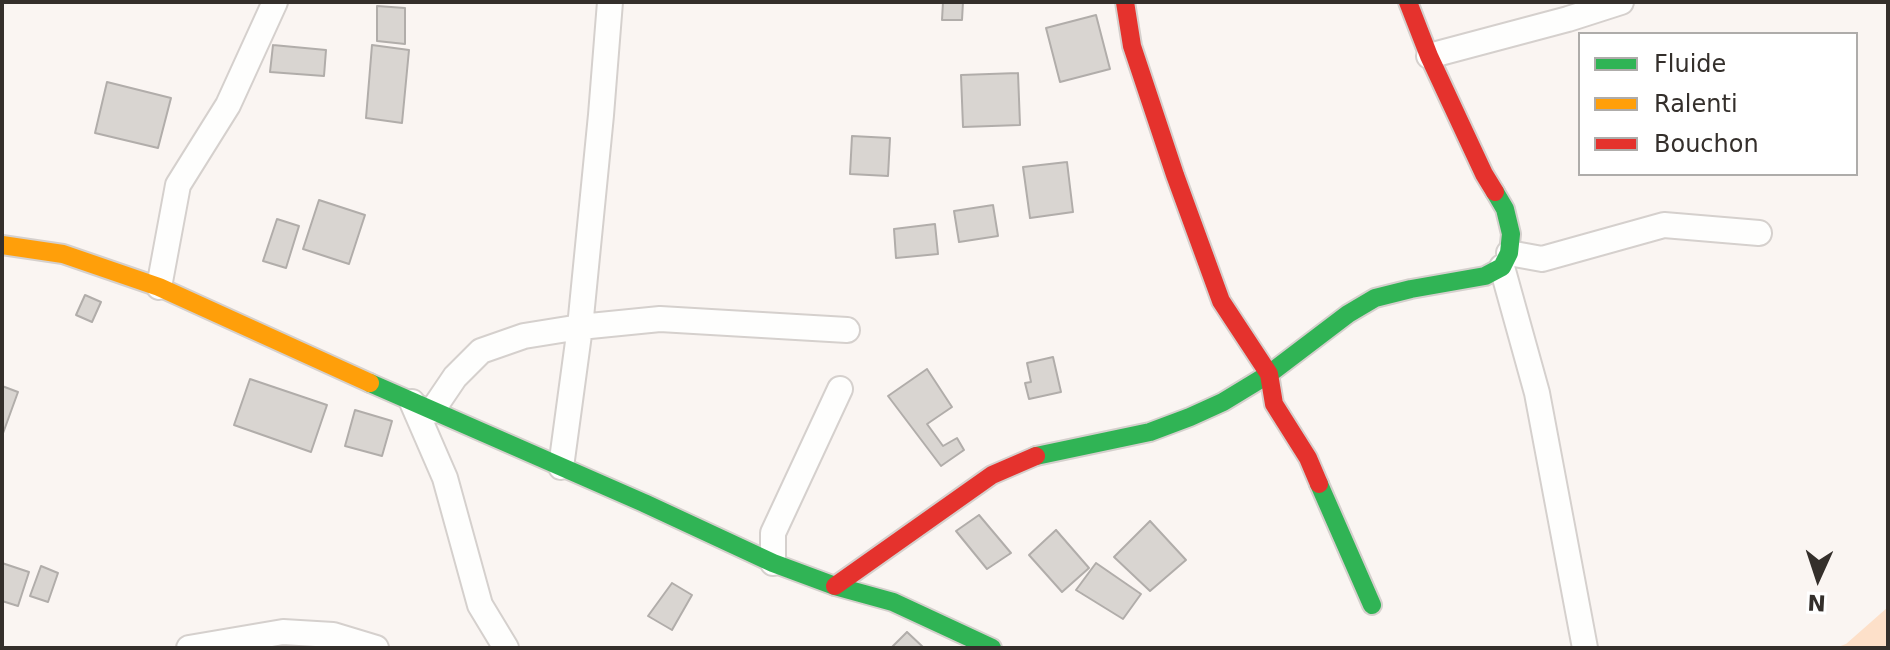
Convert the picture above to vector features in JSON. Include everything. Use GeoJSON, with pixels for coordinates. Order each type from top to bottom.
{"type":"FeatureCollection","features":[{"type":"Feature","properties":{"kind":"street"},"geometry":{"type":"LineString","coordinates":[[159,287],[178,185],[228,105],[275,2]]}},
{"type":"Feature","properties":{"kind":"street"},"geometry":{"type":"LineString","coordinates":[[561,467],[580,327],[610,2]]}},
{"type":"Feature","properties":{"kind":"street"},"geometry":{"type":"LineString","coordinates":[[1125,2],[1132,46],[1221,301],[1269,374],[1274,404],[1308,458],[1372,605]]}},
{"type":"Feature","properties":{"kind":"street"},"geometry":{"type":"LineString","coordinates":[[1408,2],[1429,56],[1484,174],[1505,209],[1511,234],[1505,260],[1537,393],[1585,648]]}},
{"type":"Feature","properties":{"kind":"street"},"geometry":{"type":"LineString","coordinates":[[1429,56],[1621,2]]}},
{"type":"Feature","properties":{"kind":"street"},"geometry":{"type":"LineString","coordinates":[[835,586],[992,475],[1033,457],[1150,432],[1223,402],[1269,374],[1348,314],[1375,298],[1485,276],[1505,260],[1542,259],[1664,225],[1759,233]]}},
{"type":"Feature","properties":{"kind":"street"},"geometry":{"type":"LineString","coordinates":[[2,245],[63,254],[159,287],[773,563],[835,586],[893,602],[992,648]]}},
{"type":"Feature","properties":{"kind":"street"},"geometry":{"type":"LineString","coordinates":[[422,406],[481,351],[524,336],[660,319],[847,330]]}},
{"type":"Feature","properties":{"kind":"street"},"geometry":{"type":"LineString","coordinates":[[773,563],[773,533],[840,389]]}},
{"type":"Feature","properties":{"kind":"street"},"geometry":{"type":"LineString","coordinates":[[422,406],[480,605],[506,648]]}},
{"type":"Feature","properties":{"kind":"street"},"geometry":{"type":"LineString","coordinates":[[189,648],[283,632],[333,635],[376,648]]}},
{"type":"Feature","properties":{"kind":"shaded area"},"geometry":{"type":"Polygon","coordinates":[[[1888,607],[1888,648],[1835,648],[1846,644],[1888,607]]]}},
{"type":"Feature","properties":{"kind":"building"},"geometry":{"type":"Polygon","coordinates":[[[943,2],[963,2],[962,20],[942,20],[943,2]]]}},
{"type":"Feature","properties":{"kind":"building"},"geometry":{"type":"Polygon","coordinates":[[[377,6],[405,8],[405,44],[377,41],[377,6]]]}},
{"type":"Feature","properties":{"kind":"building"},"geometry":{"type":"Polygon","coordinates":[[[1096,15],[1110,69],[1060,82],[1046,28],[1096,15]]]}},
{"type":"Feature","properties":{"kind":"building"},"geometry":{"type":"Polygon","coordinates":[[[273,45],[326,50],[324,76],[270,72],[273,45]]]}},
{"type":"Feature","properties":{"kind":"building"},"geometry":{"type":"Polygon","coordinates":[[[372,45],[409,50],[402,123],[366,118],[372,45]]]}},
{"type":"Feature","properties":{"kind":"building"},"geometry":{"type":"Polygon","coordinates":[[[1018,73],[1020,125],[963,127],[961,75],[1018,73]]]}},
{"type":"Feature","properties":{"kind":"building"},"geometry":{"type":"Polygon","coordinates":[[[107,82],[171,98],[158,148],[95,133],[107,82]]]}},
{"type":"Feature","properties":{"kind":"building"},"geometry":{"type":"Polygon","coordinates":[[[852,136],[890,138],[888,176],[850,174],[852,136]]]}},
{"type":"Feature","properties":{"kind":"building"},"geometry":{"type":"Polygon","coordinates":[[[1067,162],[1073,212],[1030,218],[1023,167],[1067,162]]]}},
{"type":"Feature","properties":{"kind":"building"},"geometry":{"type":"Polygon","coordinates":[[[319,200],[365,215],[349,264],[303,249],[319,200]]]}},
{"type":"Feature","properties":{"kind":"building"},"geometry":{"type":"Polygon","coordinates":[[[993,205],[998,236],[959,242],[954,211],[993,205]]]}},
{"type":"Feature","properties":{"kind":"building"},"geometry":{"type":"Polygon","coordinates":[[[277,219],[299,226],[286,268],[263,261],[277,219]]]}},
{"type":"Feature","properties":{"kind":"building"},"geometry":{"type":"Polygon","coordinates":[[[935,224],[938,254],[896,258],[894,229],[935,224]]]}},
{"type":"Feature","properties":{"kind":"building"},"geometry":{"type":"Polygon","coordinates":[[[85,295],[101,302],[92,322],[76,315],[85,295]]]}},
{"type":"Feature","properties":{"kind":"building"},"geometry":{"type":"Polygon","coordinates":[[[1053,357],[1061,392],[1029,399],[1025,383],[1031,382],[1027,363],[1053,357]]]}},
{"type":"Feature","properties":{"kind":"building"},"geometry":{"type":"Polygon","coordinates":[[[927,369],[952,407],[927,424],[943,446],[957,438],[964,450],[941,466],[888,396],[927,369]]]}},
{"type":"Feature","properties":{"kind":"building"},"geometry":{"type":"Polygon","coordinates":[[[250,379],[327,405],[311,452],[234,425],[250,379]]]}},
{"type":"Feature","properties":{"kind":"building"},"geometry":{"type":"Polygon","coordinates":[[[2,386],[18,392],[2,436],[2,386]]]}},
{"type":"Feature","properties":{"kind":"building"},"geometry":{"type":"Polygon","coordinates":[[[355,410],[392,421],[382,456],[345,446],[355,410]]]}},
{"type":"Feature","properties":{"kind":"building"},"geometry":{"type":"Polygon","coordinates":[[[979,515],[1011,553],[987,569],[956,531],[979,515]]]}},
{"type":"Feature","properties":{"kind":"building"},"geometry":{"type":"Polygon","coordinates":[[[1150,521],[1186,560],[1150,591],[1114,557],[1150,521]]]}},
{"type":"Feature","properties":{"kind":"building"},"geometry":{"type":"Polygon","coordinates":[[[1056,530],[1089,568],[1062,592],[1029,555],[1056,530]]]}},
{"type":"Feature","properties":{"kind":"building"},"geometry":{"type":"Polygon","coordinates":[[[2,563],[29,572],[18,606],[2,601],[2,563]]]}},
{"type":"Feature","properties":{"kind":"building"},"geometry":{"type":"Polygon","coordinates":[[[1096,563],[1141,594],[1123,619],[1076,590],[1096,563]]]}},
{"type":"Feature","properties":{"kind":"building"},"geometry":{"type":"Polygon","coordinates":[[[41,566],[58,573],[48,602],[30,596],[41,566]]]}},
{"type":"Feature","properties":{"kind":"building"},"geometry":{"type":"Polygon","coordinates":[[[672,583],[692,595],[672,630],[648,616],[672,583]]]}},
{"type":"Feature","properties":{"kind":"building"},"geometry":{"type":"Polygon","coordinates":[[[907,632],[924,648],[891,648],[907,632]]]}},
{"type":"Feature","properties":{"kind":"traffic: fast"},"geometry":{"type":"LineString","coordinates":[[1036,456],[1150,432],[1190,417],[1223,402],[1269,374],[1348,314],[1375,298],[1485,276],[1502,267],[1509,253],[1511,234],[1505,209],[1495,192]]}},
{"type":"Feature","properties":{"kind":"traffic: fast"},"geometry":{"type":"LineString","coordinates":[[370,383],[773,563],[835,586],[893,602],[992,648]]}},
{"type":"Feature","properties":{"kind":"traffic: fast"},"geometry":{"type":"LineString","coordinates":[[1319,484],[1372,605]]}},
{"type":"Feature","properties":{"kind":"traffic: slow"},"geometry":{"type":"LineString","coordinates":[[2,245],[63,254],[159,287],[370,383]]}},
{"type":"Feature","properties":{"kind":"traffic: jam"},"geometry":{"type":"LineString","coordinates":[[1125,2],[1132,46],[1221,301],[1269,374],[1274,404],[1308,458],[1319,484]]}},
{"type":"Feature","properties":{"kind":"traffic: jam"},"geometry":{"type":"LineString","coordinates":[[1408,2],[1429,56],[1495,192]]}},
{"type":"Feature","properties":{"kind":"traffic: jam"},"geometry":{"type":"LineString","coordinates":[[835,586],[992,475],[1036,456]]}}]}
